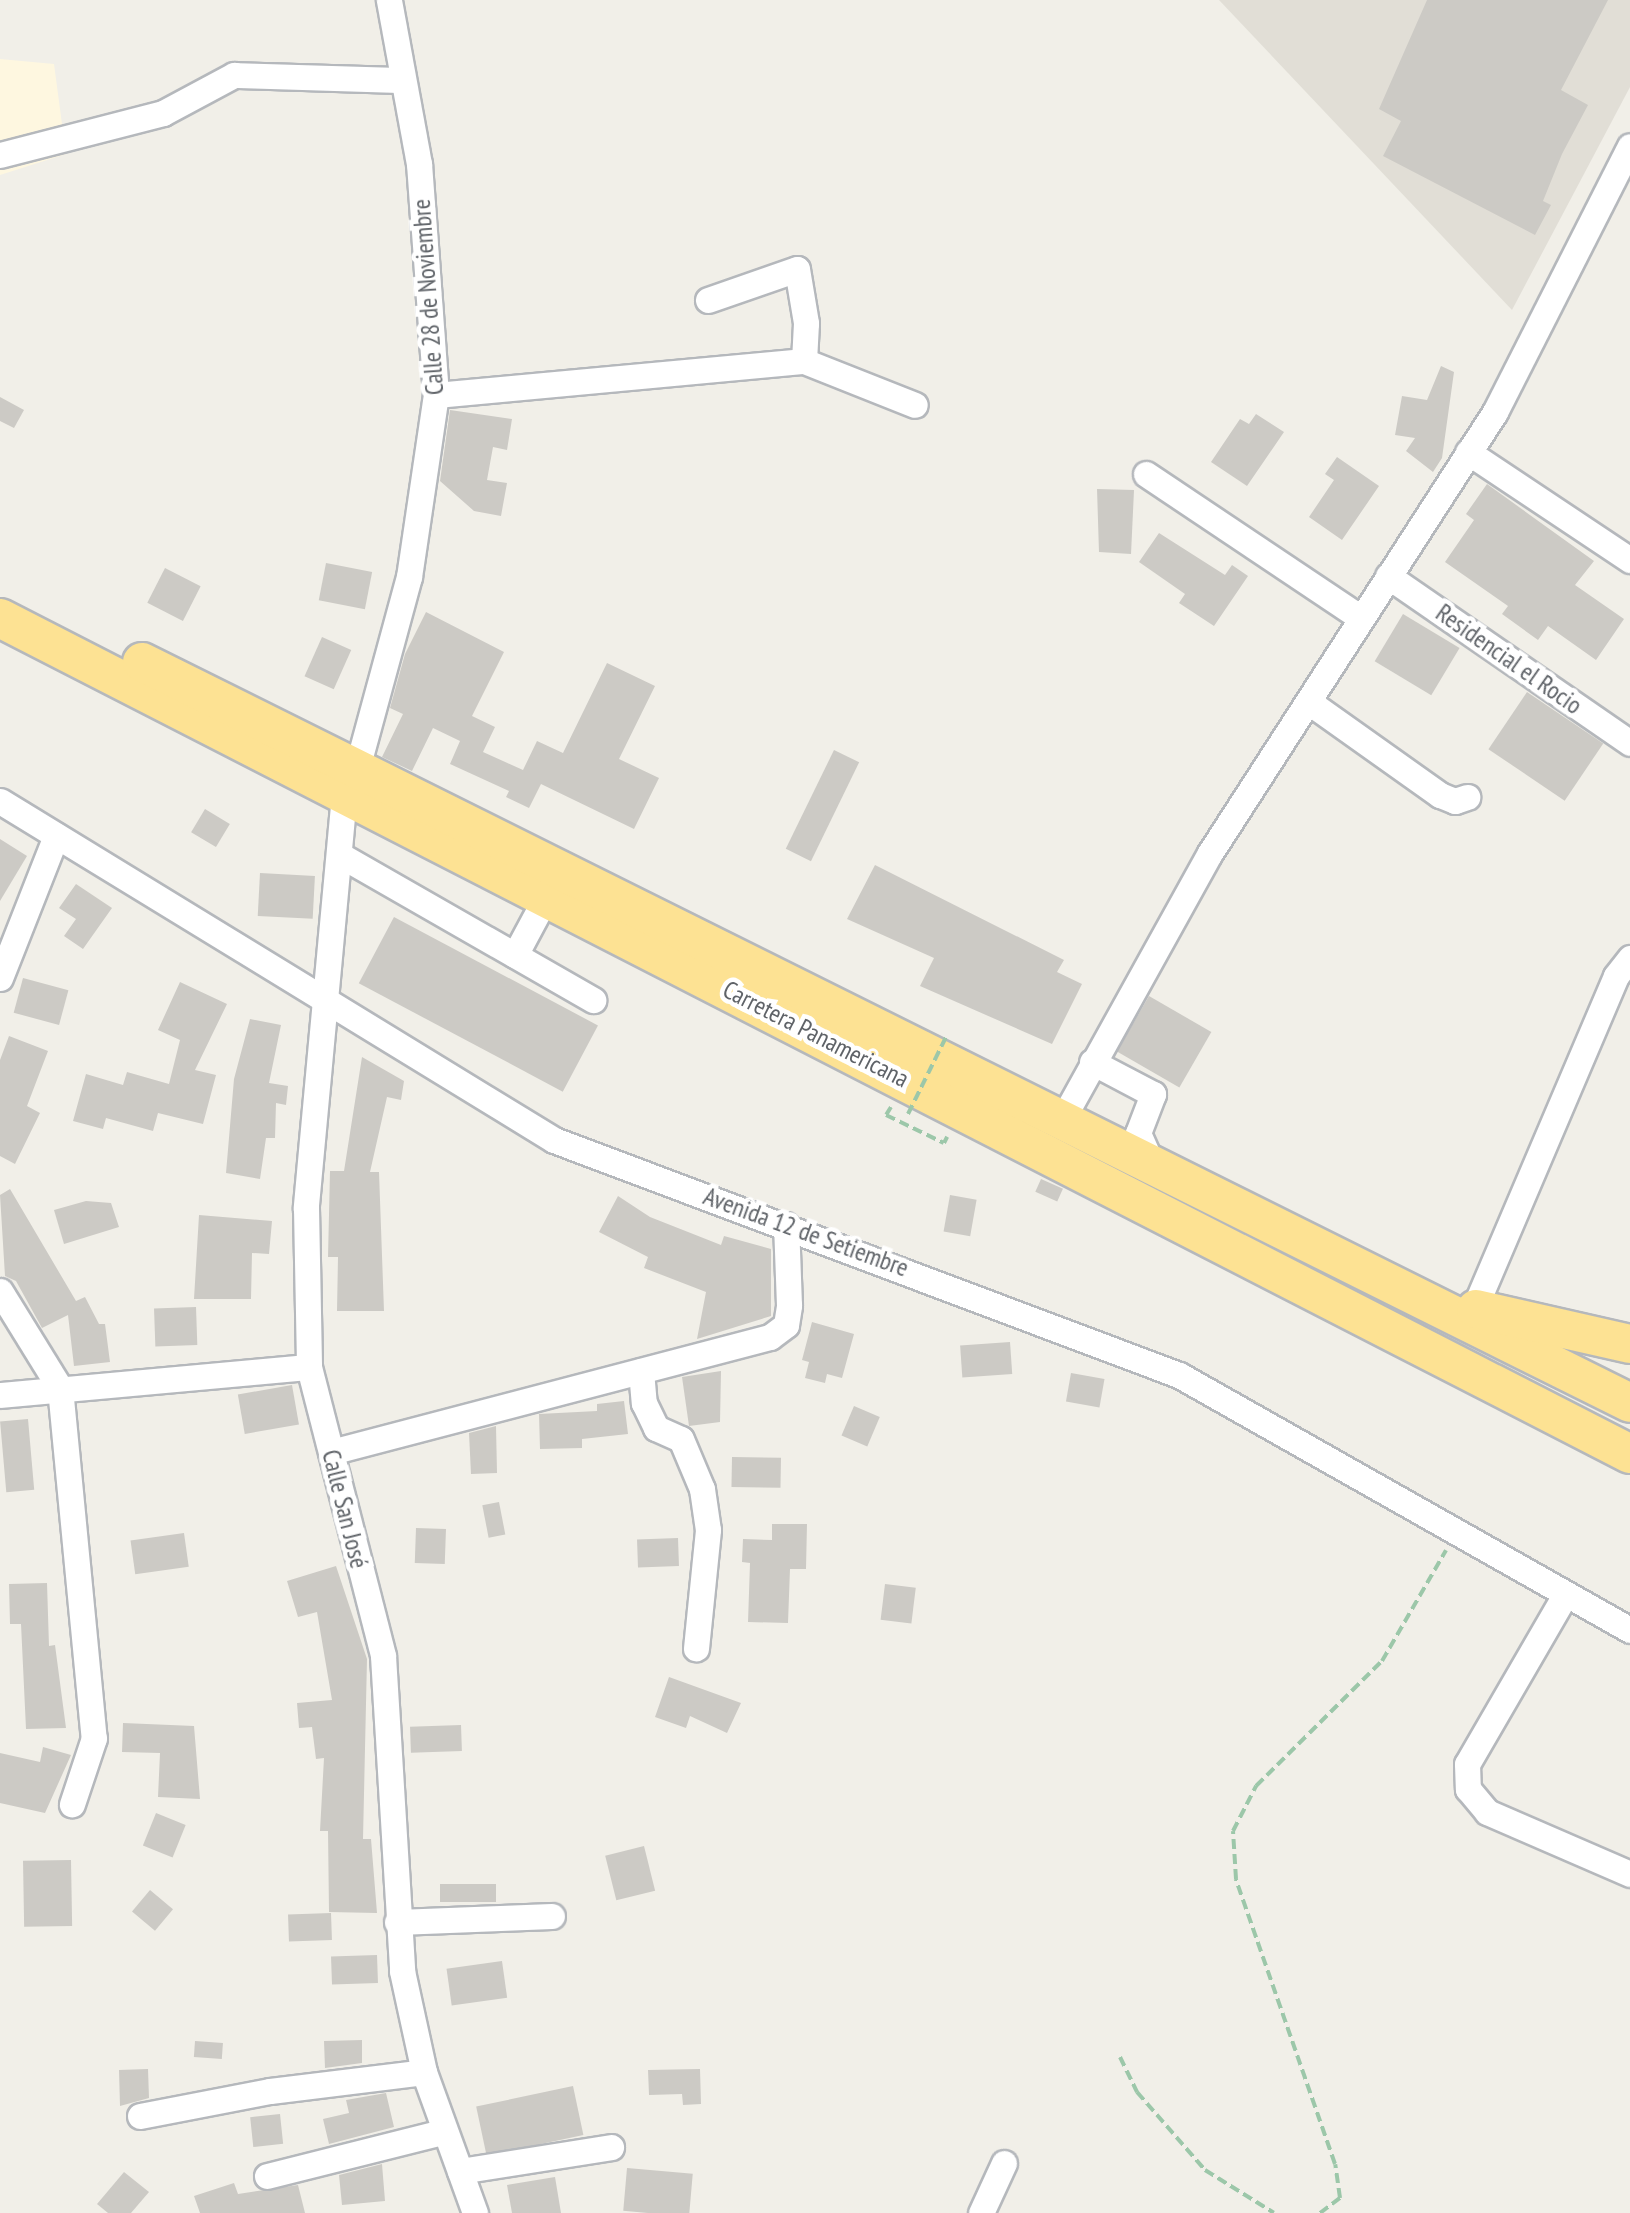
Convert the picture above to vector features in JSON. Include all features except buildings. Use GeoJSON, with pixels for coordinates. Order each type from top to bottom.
{"type":"FeatureCollection","features":[{"type":"Feature","properties":{"kind":"highway","name":"Carretera Panamericana"},"geometry":{"type":"LineString","coordinates":[[0,592],[546,897],[1081,1167],[1630,1454]]}},
{"type":"Feature","properties":{"kind":"highway","name":"Carretera Panamericana"},"geometry":{"type":"LineString","coordinates":[[0,618],[360,792],[1062,1118],[1630,1404]]}},
{"type":"Feature","properties":{"kind":"highway"},"geometry":{"type":"LineString","coordinates":[[1062,1118],[1062,1140],[1081,1167]]}},
{"type":"Feature","properties":{"kind":"highway"},"geometry":{"type":"LineString","coordinates":[[1409,1292],[1630,1344]]}},
{"type":"Feature","properties":{"kind":"street","name":"Calle 28 de Noviembre"},"geometry":{"type":"LineString","coordinates":[[360,792],[409,577],[436,396],[419,164],[388,0]]}},
{"type":"Feature","properties":{"kind":"street"},"geometry":{"type":"LineString","coordinates":[[0,155],[162,113],[234,75],[404,80]]}},
{"type":"Feature","properties":{"kind":"street"},"geometry":{"type":"LineString","coordinates":[[1062,1118],[1210,853],[1468,452],[1630,146]]}},
{"type":"Feature","properties":{"kind":"street"},"geometry":{"type":"LineString","coordinates":[[708,300],[797,269],[806,323],[804,361]]}},
{"type":"Feature","properties":{"kind":"street"},"geometry":{"type":"LineString","coordinates":[[436,396],[804,361],[915,405]]}},
{"type":"Feature","properties":{"kind":"street"},"geometry":{"type":"LineString","coordinates":[[1468,452],[1630,560]]}},
{"type":"Feature","properties":{"kind":"street"},"geometry":{"type":"LineString","coordinates":[[1146,474],[1361,618]]}},
{"type":"Feature","properties":{"kind":"street","name":"Residencial el Rocio"},"geometry":{"type":"LineString","coordinates":[[1388,576],[1630,743]]}},
{"type":"Feature","properties":{"kind":"street"},"geometry":{"type":"LineString","coordinates":[[1309,702],[1440,795],[1455,802],[1467,797]]}},
{"type":"Feature","properties":{"kind":"street","name":"Calle San José"},"geometry":{"type":"LineString","coordinates":[[360,792],[340,855],[306,1208],[309,1367],[383,1656],[398,1922],[424,2072],[442,2132],[474,2213]]}},
{"type":"Feature","properties":{"kind":"street","name":"Avenida 12 de Setiembre"},"geometry":{"type":"LineString","coordinates":[[0,802],[328,1007],[554,1140],[1179,1375],[1630,1630]]}},
{"type":"Feature","properties":{"kind":"street"},"geometry":{"type":"LineString","coordinates":[[0,978],[56,836]]}},
{"type":"Feature","properties":{"kind":"street"},"geometry":{"type":"LineString","coordinates":[[340,855],[593,1000]]}},
{"type":"Feature","properties":{"kind":"street"},"geometry":{"type":"LineString","coordinates":[[515,955],[546,897]]}},
{"type":"Feature","properties":{"kind":"street"},"geometry":{"type":"LineString","coordinates":[[1474,1309],[1603,1006],[1630,958]]}},
{"type":"Feature","properties":{"kind":"street"},"geometry":{"type":"LineString","coordinates":[[1092,1062],[1153,1094],[1138,1133],[1151,1162]]}},
{"type":"Feature","properties":{"kind":"street"},"geometry":{"type":"LineString","coordinates":[[331,1452],[770,1337],[786,1325],[786,1225]]}},
{"type":"Feature","properties":{"kind":"street"},"geometry":{"type":"LineString","coordinates":[[0,1291],[60,1388],[94,1738],[72,1804]]}},
{"type":"Feature","properties":{"kind":"street"},"geometry":{"type":"LineString","coordinates":[[0,1395],[309,1367]]}},
{"type":"Feature","properties":{"kind":"street"},"geometry":{"type":"LineString","coordinates":[[641,1371],[644,1403],[656,1428],[681,1439],[702,1489],[708,1530],[696,1648]]}},
{"type":"Feature","properties":{"kind":"street"},"geometry":{"type":"LineString","coordinates":[[1564,1595],[1467,1764],[1468,1789],[1486,1812],[1630,1874]]}},
{"type":"Feature","properties":{"kind":"street"},"geometry":{"type":"LineString","coordinates":[[398,1922],[552,1916]]}},
{"type":"Feature","properties":{"kind":"street"},"geometry":{"type":"LineString","coordinates":[[140,2116],[424,2072]]}},
{"type":"Feature","properties":{"kind":"street"},"geometry":{"type":"LineString","coordinates":[[267,2176],[442,2132]]}},
{"type":"Feature","properties":{"kind":"street"},"geometry":{"type":"LineString","coordinates":[[460,2171],[610,2147]]}},
{"type":"Feature","properties":{"kind":"street"},"geometry":{"type":"LineString","coordinates":[[981,2213],[1004,2163]]}},
{"type":"Feature","properties":{"kind":"path"},"geometry":{"type":"LineString","coordinates":[[944,1144],[886,1116],[892,1106],[908,1114],[946,1038]]}},
{"type":"Feature","properties":{"kind":"path"},"geometry":{"type":"LineString","coordinates":[[1320,2213],[1340,2198],[1335,2164],[1236,1878],[1233,1831],[1256,1786],[1382,1661],[1455,1532]]}},
{"type":"Feature","properties":{"kind":"path"},"geometry":{"type":"LineString","coordinates":[[1120,2056],[1137,2092],[1180,2144],[1228,2188],[1274,2213]]}},
{"type":"Feature","properties":{"kind":"shaded area"},"geometry":{"type":"Polygon","coordinates":[[[1219,0],[1630,0],[1630,87],[1512,310],[1219,0]]]}},
{"type":"Feature","properties":{"kind":"shaded area"},"geometry":{"type":"Polygon","coordinates":[[[0,59],[54,64],[66,154],[0,175],[0,59]]]}}]}
